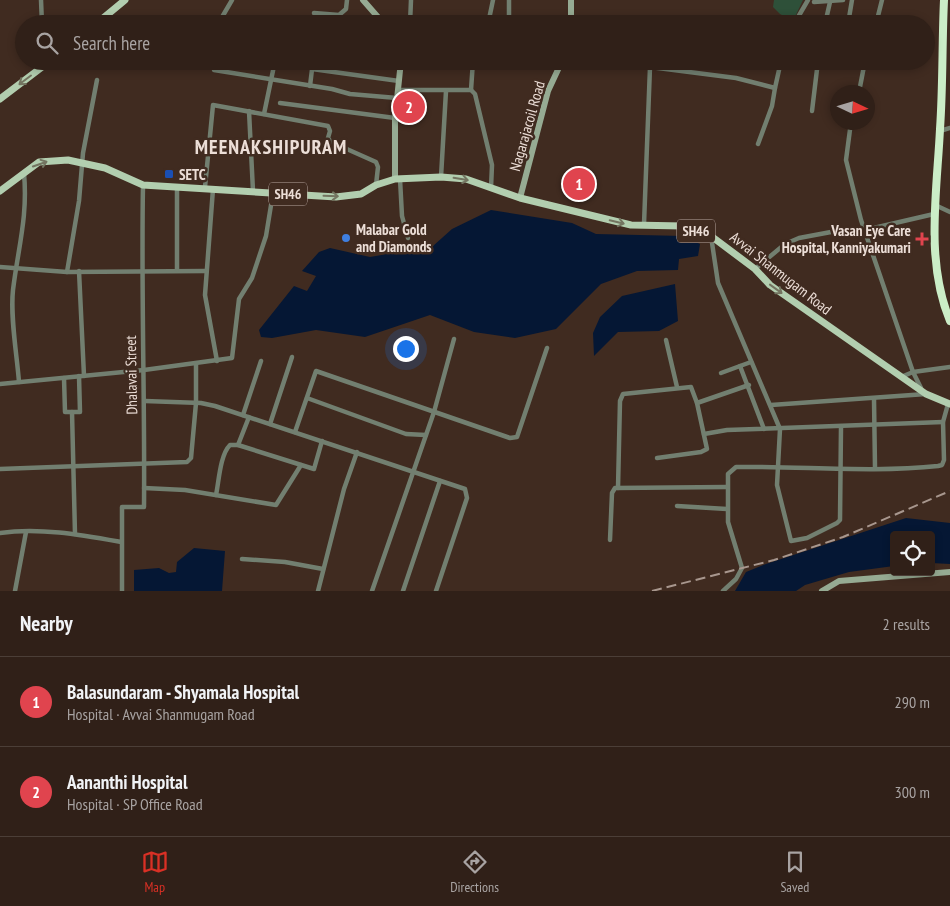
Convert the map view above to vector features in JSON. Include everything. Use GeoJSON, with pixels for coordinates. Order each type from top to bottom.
{"type":"FeatureCollection","features":[{"type":"Feature","properties":{"kind":"highway"},"geometry":{"type":"LineString","coordinates":[[944,0],[940,131],[935,209],[939,293],[950,321]]}},
{"type":"Feature","properties":{"kind":"main road"},"geometry":{"type":"LineString","coordinates":[[106,15],[124,0]]}},
{"type":"Feature","properties":{"kind":"main road"},"geometry":{"type":"LineString","coordinates":[[0,100],[38,70]]}},
{"type":"Feature","properties":{"kind":"main road","name":"Avvai Shanmugam Road"},"geometry":{"type":"LineString","coordinates":[[0,192],[39,162],[68,160],[105,168],[143,185],[336,197],[361,194],[376,185],[397,179],[441,177],[466,179],[520,198],[631,225],[683,226],[711,236],[755,269],[770,285],[926,394],[949,404]]}},
{"type":"Feature","properties":{"kind":"street"},"geometry":{"type":"LineString","coordinates":[[41,0],[42,15]]}},
{"type":"Feature","properties":{"kind":"street"},"geometry":{"type":"LineString","coordinates":[[223,15],[232,0]]}},
{"type":"Feature","properties":{"kind":"street"},"geometry":{"type":"LineString","coordinates":[[314,13],[339,14],[346,9],[347,0]]}},
{"type":"Feature","properties":{"kind":"street"},"geometry":{"type":"LineString","coordinates":[[363,0],[376,15]]}},
{"type":"Feature","properties":{"kind":"street"},"geometry":{"type":"LineString","coordinates":[[410,15],[411,0]]}},
{"type":"Feature","properties":{"kind":"street"},"geometry":{"type":"LineString","coordinates":[[490,15],[493,0]]}},
{"type":"Feature","properties":{"kind":"street"},"geometry":{"type":"LineString","coordinates":[[509,0],[509,15]]}},
{"type":"Feature","properties":{"kind":"street"},"geometry":{"type":"LineString","coordinates":[[571,0],[571,15]]}},
{"type":"Feature","properties":{"kind":"street"},"geometry":{"type":"LineString","coordinates":[[799,15],[808,0]]}},
{"type":"Feature","properties":{"kind":"street"},"geometry":{"type":"LineString","coordinates":[[814,2],[843,0]]}},
{"type":"Feature","properties":{"kind":"street"},"geometry":{"type":"LineString","coordinates":[[850,15],[852,0]]}},
{"type":"Feature","properties":{"kind":"street"},"geometry":{"type":"LineString","coordinates":[[878,15],[882,0]]}},
{"type":"Feature","properties":{"kind":"street"},"geometry":{"type":"LineString","coordinates":[[827,15],[830,2]]}},
{"type":"Feature","properties":{"kind":"street"},"geometry":{"type":"LineString","coordinates":[[214,70],[350,94],[397,98]]}},
{"type":"Feature","properties":{"kind":"street"},"geometry":{"type":"LineString","coordinates":[[264,114],[274,70]]}},
{"type":"Feature","properties":{"kind":"street"},"geometry":{"type":"LineString","coordinates":[[310,86],[312,70]]}},
{"type":"Feature","properties":{"kind":"street"},"geometry":{"type":"LineString","coordinates":[[319,70],[399,81]]}},
{"type":"Feature","properties":{"kind":"street"},"geometry":{"type":"LineString","coordinates":[[400,70],[395,118],[397,179],[402,216],[408,238]]}},
{"type":"Feature","properties":{"kind":"street"},"geometry":{"type":"LineString","coordinates":[[472,70],[470,90],[478,102],[492,165],[492,188]]}},
{"type":"Feature","properties":{"kind":"street","name":"Nagarajacoil Road"},"geometry":{"type":"LineString","coordinates":[[520,198],[548,91],[558,70]]}},
{"type":"Feature","properties":{"kind":"street"},"geometry":{"type":"LineString","coordinates":[[644,224],[650,70]]}},
{"type":"Feature","properties":{"kind":"street"},"geometry":{"type":"LineString","coordinates":[[673,70],[736,78],[775,88]]}},
{"type":"Feature","properties":{"kind":"street"},"geometry":{"type":"LineString","coordinates":[[758,144],[772,106],[778,70]]}},
{"type":"Feature","properties":{"kind":"street"},"geometry":{"type":"LineString","coordinates":[[812,111],[817,70]]}},
{"type":"Feature","properties":{"kind":"street"},"geometry":{"type":"LineString","coordinates":[[860,85],[863,70]]}},
{"type":"Feature","properties":{"kind":"street"},"geometry":{"type":"LineString","coordinates":[[67,272],[79,201],[82,163],[97,80]]}},
{"type":"Feature","properties":{"kind":"street"},"geometry":{"type":"LineString","coordinates":[[398,90],[470,90]]}},
{"type":"Feature","properties":{"kind":"street"},"geometry":{"type":"LineString","coordinates":[[441,177],[446,91]]}},
{"type":"Feature","properties":{"kind":"street"},"geometry":{"type":"LineString","coordinates":[[280,103],[395,118]]}},
{"type":"Feature","properties":{"kind":"street"},"geometry":{"type":"LineString","coordinates":[[217,361],[205,295],[213,104],[328,126],[330,131],[328,138],[331,142],[376,162],[378,167],[376,185]]}},
{"type":"Feature","properties":{"kind":"street"},"geometry":{"type":"LineString","coordinates":[[249,111],[253,191]]}},
{"type":"Feature","properties":{"kind":"street"},"geometry":{"type":"LineString","coordinates":[[940,131],[950,128]]}},
{"type":"Feature","properties":{"kind":"street"},"geometry":{"type":"LineString","coordinates":[[850,130],[846,158],[865,230],[912,372],[926,394]]}},
{"type":"Feature","properties":{"kind":"street"},"geometry":{"type":"LineString","coordinates":[[19,382],[13,293],[25,214],[24,173]]}},
{"type":"Feature","properties":{"kind":"street","name":"Dhalavai Street"},"geometry":{"type":"LineString","coordinates":[[121,542],[122,507],[144,507],[145,401],[141,270],[143,185]]}},
{"type":"Feature","properties":{"kind":"street"},"geometry":{"type":"LineString","coordinates":[[177,188],[177,270]]}},
{"type":"Feature","properties":{"kind":"street"},"geometry":{"type":"LineString","coordinates":[[0,384],[228,360],[233,356],[239,299],[252,278],[266,236],[273,193]]}},
{"type":"Feature","properties":{"kind":"street"},"geometry":{"type":"LineString","coordinates":[[755,269],[785,244],[800,238],[831,232],[865,230],[935,209],[950,212]]}},
{"type":"Feature","properties":{"kind":"street"},"geometry":{"type":"LineString","coordinates":[[711,236],[718,283],[780,429],[776,484],[789,539],[793,542],[807,538],[839,522],[842,426]]}},
{"type":"Feature","properties":{"kind":"street"},"geometry":{"type":"LineString","coordinates":[[0,267],[16,270],[67,272],[206,271]]}},
{"type":"Feature","properties":{"kind":"street"},"geometry":{"type":"LineString","coordinates":[[64,378],[65,412],[80,412],[80,271]]}},
{"type":"Feature","properties":{"kind":"street"},"geometry":{"type":"LineString","coordinates":[[939,293],[950,294]]}},
{"type":"Feature","properties":{"kind":"street"},"geometry":{"type":"LineString","coordinates":[[372,591],[434,412],[454,338]]}},
{"type":"Feature","properties":{"kind":"street"},"geometry":{"type":"LineString","coordinates":[[666,340],[677,387]]}},
{"type":"Feature","properties":{"kind":"street"},"geometry":{"type":"LineString","coordinates":[[295,432],[316,371],[510,438],[517,437],[520,435],[547,348]]}},
{"type":"Feature","properties":{"kind":"street"},"geometry":{"type":"LineString","coordinates":[[270,424],[292,357]]}},
{"type":"Feature","properties":{"kind":"street"},"geometry":{"type":"LineString","coordinates":[[243,415],[261,361]]}},
{"type":"Feature","properties":{"kind":"street"},"geometry":{"type":"LineString","coordinates":[[720,372],[751,362]]}},
{"type":"Feature","properties":{"kind":"street"},"geometry":{"type":"LineString","coordinates":[[0,469],[189,461],[196,402],[196,364]]}},
{"type":"Feature","properties":{"kind":"street"},"geometry":{"type":"LineString","coordinates":[[740,366],[749,385],[764,429]]}},
{"type":"Feature","properties":{"kind":"street"},"geometry":{"type":"LineString","coordinates":[[901,377],[912,372],[950,367]]}},
{"type":"Feature","properties":{"kind":"street"},"geometry":{"type":"LineString","coordinates":[[698,403],[749,385]]}},
{"type":"Feature","properties":{"kind":"street"},"geometry":{"type":"LineString","coordinates":[[618,488],[621,398],[628,392],[677,387],[693,389],[698,403],[707,446],[705,451],[657,458]]}},
{"type":"Feature","properties":{"kind":"street"},"geometry":{"type":"LineString","coordinates":[[771,405],[926,394]]}},
{"type":"Feature","properties":{"kind":"street"},"geometry":{"type":"LineString","coordinates":[[307,398],[406,434],[426,435]]}},
{"type":"Feature","properties":{"kind":"street"},"geometry":{"type":"LineString","coordinates":[[874,399],[875,468]]}},
{"type":"Feature","properties":{"kind":"street"},"geometry":{"type":"LineString","coordinates":[[145,401],[196,402],[216,406],[465,489],[468,494],[436,591]]}},
{"type":"Feature","properties":{"kind":"street"},"geometry":{"type":"LineString","coordinates":[[723,591],[736,579],[742,568],[728,522],[728,474],[733,469],[777,467],[908,469],[942,465],[943,422],[949,404]]}},
{"type":"Feature","properties":{"kind":"street"},"geometry":{"type":"LineString","coordinates":[[72,412],[75,534]]}},
{"type":"Feature","properties":{"kind":"street"},"geometry":{"type":"LineString","coordinates":[[238,445],[249,417]]}},
{"type":"Feature","properties":{"kind":"street"},"geometry":{"type":"LineString","coordinates":[[704,434],[727,430],[943,422]]}},
{"type":"Feature","properties":{"kind":"street"},"geometry":{"type":"LineString","coordinates":[[216,494],[227,448],[233,444],[314,469],[322,441]]}},
{"type":"Feature","properties":{"kind":"street"},"geometry":{"type":"LineString","coordinates":[[318,591],[344,489],[357,452]]}},
{"type":"Feature","properties":{"kind":"street"},"geometry":{"type":"LineString","coordinates":[[144,488],[216,494],[276,505],[301,465]]}},
{"type":"Feature","properties":{"kind":"street"},"geometry":{"type":"LineString","coordinates":[[403,591],[440,481]]}},
{"type":"Feature","properties":{"kind":"street"},"geometry":{"type":"LineString","coordinates":[[610,540],[612,490],[618,488],[727,486]]}},
{"type":"Feature","properties":{"kind":"street"},"geometry":{"type":"LineString","coordinates":[[677,506],[727,509]]}},
{"type":"Feature","properties":{"kind":"street"},"geometry":{"type":"LineString","coordinates":[[0,533],[14,531],[75,534],[121,542],[122,591]]}},
{"type":"Feature","properties":{"kind":"street"},"geometry":{"type":"LineString","coordinates":[[15,591],[26,532]]}},
{"type":"Feature","properties":{"kind":"street"},"geometry":{"type":"LineString","coordinates":[[242,559],[285,562],[323,569]]}},
{"type":"Feature","properties":{"kind":"street"},"geometry":{"type":"LineString","coordinates":[[822,591],[839,581],[950,572]]}},
{"type":"Feature","properties":{"kind":"green space"},"geometry":{"type":"Polygon","coordinates":[[[774,0],[803,0],[796,15],[782,15],[773,7],[774,0]]]}},
{"type":"Feature","properties":{"kind":"water"},"geometry":{"type":"Polygon","coordinates":[[[491,210],[572,223],[596,234],[683,236],[700,244],[698,256],[679,259],[678,270],[637,271],[601,284],[556,329],[515,338],[474,332],[430,315],[365,337],[316,330],[272,338],[261,337],[259,330],[294,286],[307,291],[316,276],[302,271],[319,252],[330,248],[370,257],[433,246],[452,229],[491,210]]]}},
{"type":"Feature","properties":{"kind":"water"},"geometry":{"type":"Polygon","coordinates":[[[675,284],[678,321],[659,331],[618,332],[594,356],[593,333],[600,317],[622,296],[675,284]]]}},
{"type":"Feature","properties":{"kind":"water"},"geometry":{"type":"Polygon","coordinates":[[[906,518],[950,523],[950,564],[935,563],[935,531],[890,531],[890,567],[849,572],[805,585],[796,591],[735,591],[746,572],[906,518]]]}},
{"type":"Feature","properties":{"kind":"water"},"geometry":{"type":"Polygon","coordinates":[[[194,548],[225,551],[222,591],[134,591],[134,570],[159,568],[169,573],[176,572],[177,562],[194,548]]]}},
{"type":"Feature","properties":{"kind":"railway"},"geometry":{"type":"LineString","coordinates":[[652,591],[774,560],[843,537],[950,491]]}},
{"type":"Feature","properties":{"kind":"place","name":"Aananthi Hospital"},"geometry":{"type":"Point","coordinates":[409,107]}},
{"type":"Feature","properties":{"kind":"place","name":"SETC"},"geometry":{"type":"Point","coordinates":[169,174]}},
{"type":"Feature","properties":{"kind":"place","name":"Balasundaram - Shyamala Hospital"},"geometry":{"type":"Point","coordinates":[579,184]}},
{"type":"Feature","properties":{"kind":"place","name":"Malabar Gold and Diamonds"},"geometry":{"type":"Point","coordinates":[346,238]}},
{"type":"Feature","properties":{"kind":"place","name":"Vasan Eye Care Hospital, Kanniyakumari"},"geometry":{"type":"Point","coordinates":[922,239]}},
{"type":"Feature","properties":{"kind":"district","name":"MEENAKSHIPURAM"},"geometry":{"type":"Point","coordinates":[271,147]}}]}
